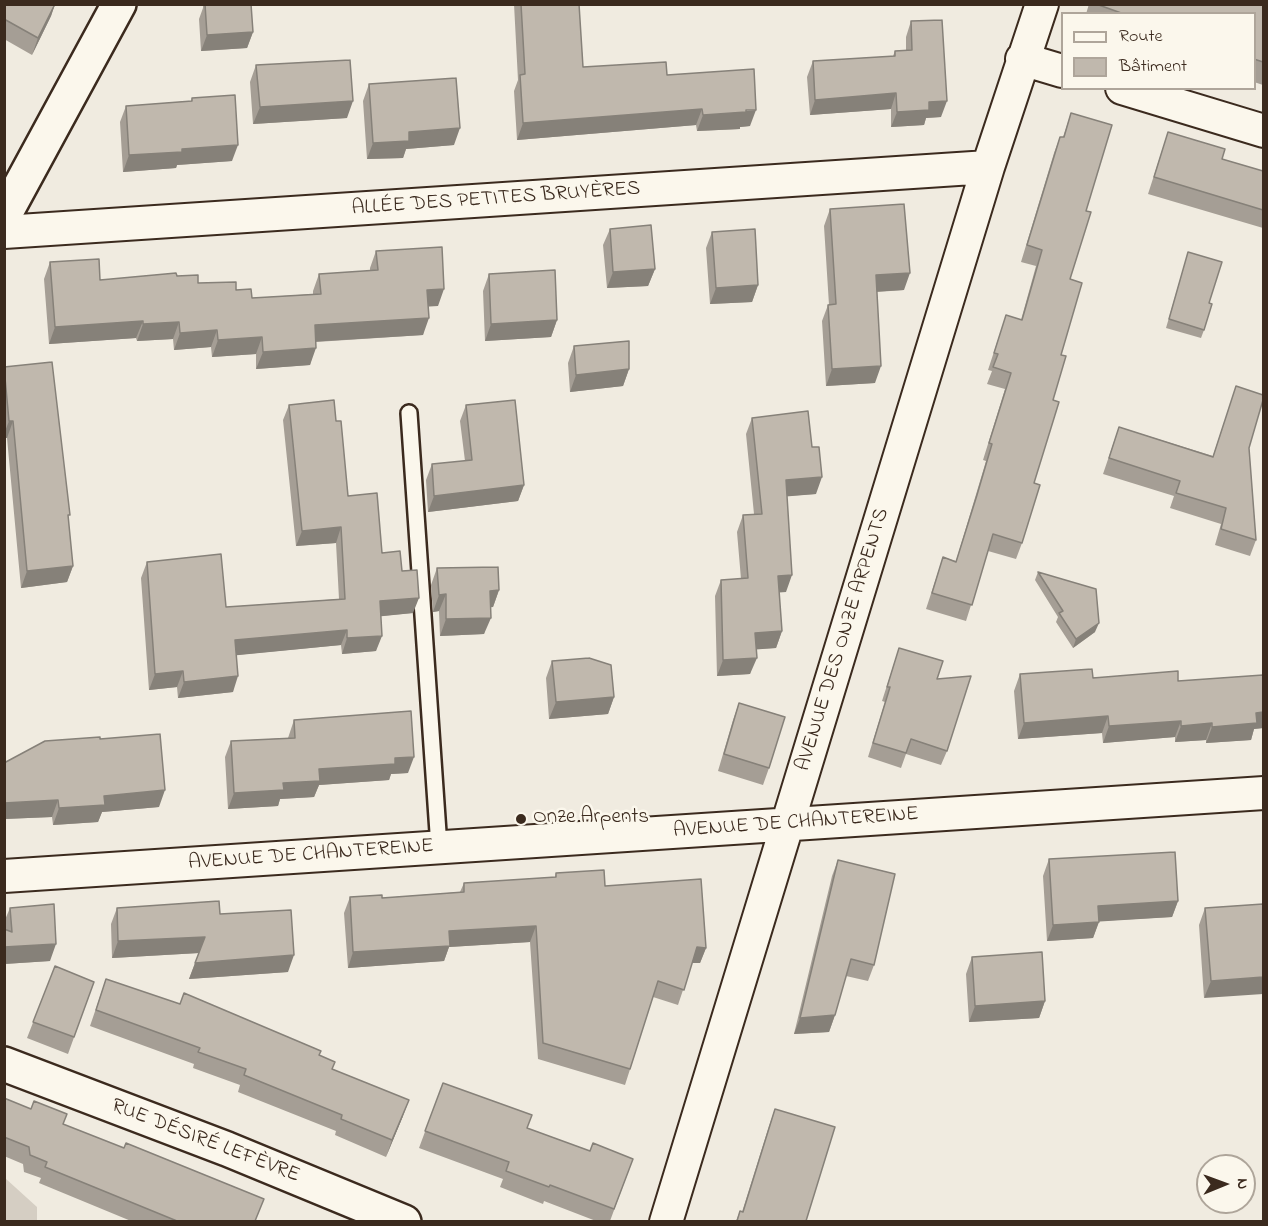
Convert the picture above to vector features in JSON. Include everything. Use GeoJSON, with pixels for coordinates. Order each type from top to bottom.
{"type":"FeatureCollection","features":[{"type":"Feature","properties":{"kind":"street"},"geometry":{"type":"LineString","coordinates":[[4,216],[119,4]]}},
{"type":"Feature","properties":{"kind":"street","name":"AVENUE DES ONZE ARPENTS"},"geometry":{"type":"LineString","coordinates":[[666,1221],[988,167],[1042,4]]}},
{"type":"Feature","properties":{"kind":"street"},"geometry":{"type":"LineString","coordinates":[[1023,59],[1061,71]]}},
{"type":"Feature","properties":{"kind":"street"},"geometry":{"type":"LineString","coordinates":[[1129,90],[1263,131]]}},
{"type":"Feature","properties":{"kind":"street","name":"ALLÉE DES PETITES BRUYÈRES"},"geometry":{"type":"LineString","coordinates":[[4,232],[988,167]]}},
{"type":"Feature","properties":{"kind":"street","name":"AVENUE DE CHANTEREINE"},"geometry":{"type":"LineString","coordinates":[[4,876],[1263,793]]}},
{"type":"Feature","properties":{"kind":"street","name":"RUE DÉSIRÉ LEFÈVRE"},"geometry":{"type":"LineString","coordinates":[[4,1064],[227,1149],[404,1221]]}},
{"type":"Feature","properties":{"kind":"lane"},"geometry":{"type":"LineString","coordinates":[[409,413],[439,847]]}},
{"type":"Feature","properties":{"kind":"shaded area"},"geometry":{"type":"Polygon","coordinates":[[[5,1178],[37,1207],[37,1221],[5,1221],[5,1178]]]}},
{"type":"Feature","properties":{"kind":"building"},"geometry":{"type":"Polygon","coordinates":[[[4,4],[55,4],[38,38],[4,19],[4,4]]]}},
{"type":"Feature","properties":{"kind":"building"},"geometry":{"type":"Polygon","coordinates":[[[205,4],[251,4],[253,32],[207,35],[205,4]]]}},
{"type":"Feature","properties":{"kind":"building"},"geometry":{"type":"Polygon","coordinates":[[[521,4],[579,4],[583,67],[666,62],[667,75],[754,69],[756,110],[703,115],[702,109],[523,123],[520,75],[525,74],[521,4]]]}},
{"type":"Feature","properties":{"kind":"building"},"geometry":{"type":"Polygon","coordinates":[[[1096,4],[1263,4],[1263,62],[1256,60],[1256,12],[1118,12],[1096,4]]]}},
{"type":"Feature","properties":{"kind":"building"},"geometry":{"type":"Polygon","coordinates":[[[942,20],[947,101],[929,102],[929,110],[897,112],[896,93],[815,100],[813,61],[895,56],[895,51],[912,50],[911,21],[942,20]]]}},
{"type":"Feature","properties":{"kind":"building"},"geometry":{"type":"Polygon","coordinates":[[[350,60],[353,101],[260,107],[256,65],[350,60]]]}},
{"type":"Feature","properties":{"kind":"building"},"geometry":{"type":"Polygon","coordinates":[[[456,78],[460,128],[409,132],[409,141],[373,143],[369,84],[456,78]]]}},
{"type":"Feature","properties":{"kind":"building"},"geometry":{"type":"Polygon","coordinates":[[[235,95],[238,145],[182,149],[182,152],[129,155],[126,106],[235,95]]]}},
{"type":"Feature","properties":{"kind":"building"},"geometry":{"type":"Polygon","coordinates":[[[1071,113],[1112,125],[1086,211],[1091,212],[1070,279],[1082,283],[1061,355],[1066,356],[1053,400],[1059,402],[1034,483],[1040,485],[1022,543],[993,534],[972,605],[932,593],[943,557],[956,562],[992,444],[989,443],[1011,373],[993,367],[998,354],[994,353],[1006,315],[1022,320],[1042,250],[1027,245],[1060,137],[1064,137],[1071,113]]]}},
{"type":"Feature","properties":{"kind":"building"},"geometry":{"type":"Polygon","coordinates":[[[1168,132],[1225,149],[1222,159],[1263,171],[1263,210],[1154,177],[1168,132]]]}},
{"type":"Feature","properties":{"kind":"building"},"geometry":{"type":"Polygon","coordinates":[[[904,204],[910,273],[876,275],[881,366],[832,369],[828,305],[836,304],[830,209],[904,204]]]}},
{"type":"Feature","properties":{"kind":"building"},"geometry":{"type":"Polygon","coordinates":[[[651,225],[655,269],[613,272],[610,229],[651,225]]]}},
{"type":"Feature","properties":{"kind":"building"},"geometry":{"type":"Polygon","coordinates":[[[755,229],[758,285],[716,288],[712,232],[755,229]]]}},
{"type":"Feature","properties":{"kind":"building"},"geometry":{"type":"Polygon","coordinates":[[[442,247],[444,289],[427,290],[429,318],[315,325],[316,348],[263,352],[262,337],[218,340],[217,330],[180,333],[179,322],[143,324],[143,321],[55,327],[50,262],[99,259],[100,280],[176,273],[177,276],[198,275],[198,283],[236,282],[236,290],[251,289],[252,298],[321,294],[319,274],[378,270],[376,251],[442,247]]]}},
{"type":"Feature","properties":{"kind":"building"},"geometry":{"type":"Polygon","coordinates":[[[1188,252],[1222,262],[1209,303],[1212,304],[1204,330],[1169,319],[1188,252]]]}},
{"type":"Feature","properties":{"kind":"building"},"geometry":{"type":"Polygon","coordinates":[[[555,270],[557,320],[491,324],[489,274],[555,270]]]}},
{"type":"Feature","properties":{"kind":"building"},"geometry":{"type":"Polygon","coordinates":[[[629,341],[629,369],[576,375],[574,346],[629,341]]]}},
{"type":"Feature","properties":{"kind":"building"},"geometry":{"type":"Polygon","coordinates":[[[52,362],[70,515],[68,515],[73,566],[27,571],[13,421],[9,421],[4,367],[52,362]]]}},
{"type":"Feature","properties":{"kind":"building"},"geometry":{"type":"Polygon","coordinates":[[[1236,386],[1263,395],[1249,448],[1256,540],[1221,529],[1226,508],[1176,493],[1180,481],[1109,458],[1119,427],[1213,457],[1236,386]]]}},
{"type":"Feature","properties":{"kind":"building"},"geometry":{"type":"Polygon","coordinates":[[[334,400],[336,421],[341,421],[348,496],[377,493],[382,553],[400,551],[402,571],[417,570],[419,598],[380,601],[382,636],[347,638],[347,630],[235,640],[238,676],[184,682],[183,671],[155,674],[147,562],[221,554],[226,607],[345,599],[341,527],[302,531],[289,405],[334,400]]]}},
{"type":"Feature","properties":{"kind":"building"},"geometry":{"type":"Polygon","coordinates":[[[515,400],[524,485],[434,496],[432,464],[472,460],[466,405],[515,400]]]}},
{"type":"Feature","properties":{"kind":"building"},"geometry":{"type":"Polygon","coordinates":[[[808,411],[812,447],[819,447],[822,477],[786,480],[792,575],[778,576],[782,631],[755,633],[757,658],[723,660],[721,580],[748,578],[743,515],[762,514],[752,418],[808,411]]]}},
{"type":"Feature","properties":{"kind":"building"},"geometry":{"type":"Polygon","coordinates":[[[498,567],[499,590],[490,591],[491,618],[446,619],[446,594],[439,595],[437,568],[498,567]]]}},
{"type":"Feature","properties":{"kind":"building"},"geometry":{"type":"Polygon","coordinates":[[[1038,572],[1096,589],[1099,623],[1076,639],[1059,613],[1063,611],[1038,572]]]}},
{"type":"Feature","properties":{"kind":"building"},"geometry":{"type":"Polygon","coordinates":[[[899,648],[943,661],[937,679],[971,676],[947,751],[911,739],[906,753],[873,743],[899,648]]]}},
{"type":"Feature","properties":{"kind":"building"},"geometry":{"type":"Polygon","coordinates":[[[589,658],[611,665],[614,697],[556,702],[552,661],[589,658]]]}},
{"type":"Feature","properties":{"kind":"building"},"geometry":{"type":"Polygon","coordinates":[[[1092,669],[1093,678],[1178,671],[1178,681],[1263,675],[1263,712],[1256,713],[1257,723],[1212,727],[1212,723],[1181,726],[1181,721],[1109,726],[1108,716],[1024,723],[1020,674],[1092,669]]]}},
{"type":"Feature","properties":{"kind":"building"},"geometry":{"type":"Polygon","coordinates":[[[739,703],[785,717],[769,768],[724,754],[739,703]]]}},
{"type":"Feature","properties":{"kind":"building"},"geometry":{"type":"Polygon","coordinates":[[[411,711],[414,757],[395,758],[395,764],[319,769],[320,781],[283,783],[284,790],[234,793],[231,741],[295,738],[294,720],[411,711]]]}},
{"type":"Feature","properties":{"kind":"building"},"geometry":{"type":"Polygon","coordinates":[[[160,734],[165,790],[104,796],[105,805],[59,808],[58,800],[4,803],[4,763],[45,741],[160,734]]]}},
{"type":"Feature","properties":{"kind":"building"},"geometry":{"type":"Polygon","coordinates":[[[1175,852],[1178,901],[1098,906],[1099,922],[1053,925],[1049,859],[1175,852]]]}},
{"type":"Feature","properties":{"kind":"building"},"geometry":{"type":"Polygon","coordinates":[[[838,860],[895,874],[874,965],[851,959],[835,1015],[800,1018],[838,860]]]}},
{"type":"Feature","properties":{"kind":"building"},"geometry":{"type":"Polygon","coordinates":[[[604,870],[605,886],[701,879],[706,948],[697,947],[684,990],[658,981],[630,1069],[543,1043],[536,926],[449,931],[450,946],[353,952],[350,897],[382,895],[382,898],[464,892],[464,883],[556,877],[556,873],[604,870]]]}},
{"type":"Feature","properties":{"kind":"building"},"geometry":{"type":"Polygon","coordinates":[[[219,901],[220,914],[291,910],[294,955],[195,963],[205,937],[118,941],[117,908],[219,901]]]}},
{"type":"Feature","properties":{"kind":"building"},"geometry":{"type":"Polygon","coordinates":[[[54,904],[56,944],[4,947],[4,929],[12,932],[10,908],[54,904]]]}},
{"type":"Feature","properties":{"kind":"building"},"geometry":{"type":"Polygon","coordinates":[[[1263,904],[1263,977],[1211,981],[1205,908],[1263,904]]]}},
{"type":"Feature","properties":{"kind":"building"},"geometry":{"type":"Polygon","coordinates":[[[1042,952],[1045,1001],[975,1006],[972,957],[1042,952]]]}},
{"type":"Feature","properties":{"kind":"building"},"geometry":{"type":"Polygon","coordinates":[[[55,966],[94,982],[74,1037],[33,1022],[55,966]]]}},
{"type":"Feature","properties":{"kind":"building"},"geometry":{"type":"Polygon","coordinates":[[[106,979],[180,1004],[184,993],[321,1051],[319,1055],[335,1062],[332,1069],[409,1100],[392,1140],[341,1119],[342,1115],[244,1075],[246,1069],[198,1052],[200,1048],[96,1010],[106,979]]]}},
{"type":"Feature","properties":{"kind":"building"},"geometry":{"type":"Polygon","coordinates":[[[443,1083],[532,1115],[527,1128],[590,1151],[593,1143],[633,1159],[614,1209],[506,1171],[509,1162],[425,1131],[443,1083]]]}},
{"type":"Feature","properties":{"kind":"building"},"geometry":{"type":"Polygon","coordinates":[[[4,1098],[31,1109],[34,1101],[67,1114],[63,1124],[124,1148],[126,1143],[264,1199],[255,1221],[177,1221],[45,1167],[47,1162],[30,1155],[29,1147],[4,1137],[4,1098]]]}},
{"type":"Feature","properties":{"kind":"building"},"geometry":{"type":"Polygon","coordinates":[[[775,1109],[835,1127],[806,1221],[737,1221],[740,1211],[743,1212],[775,1109]]]}},
{"type":"Feature","properties":{"kind":"place","name":"Onze Arpents"},"geometry":{"type":"Point","coordinates":[521,819]}}]}
